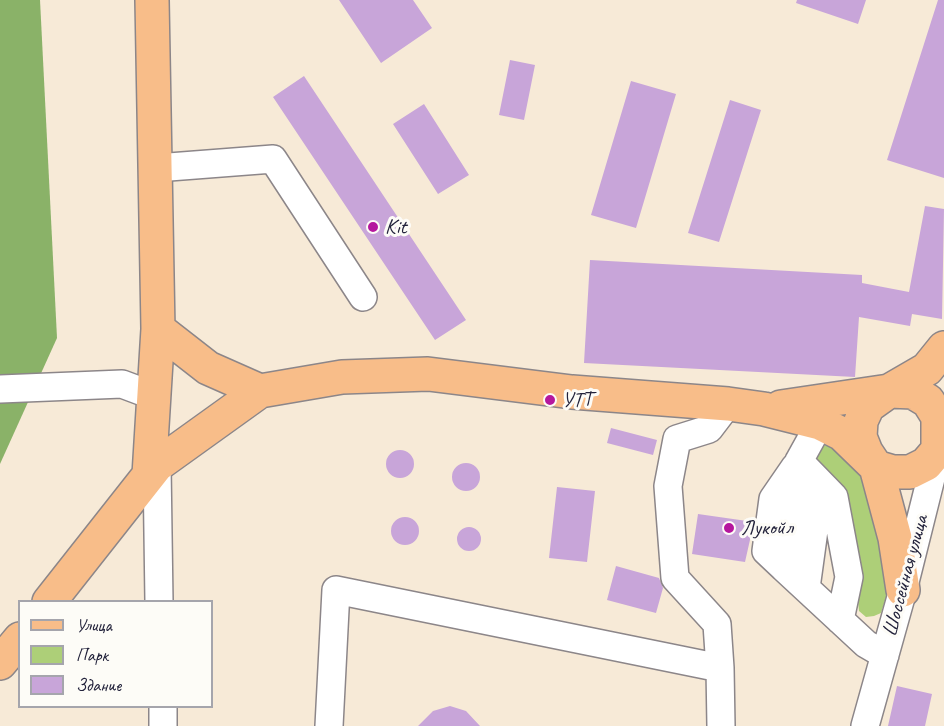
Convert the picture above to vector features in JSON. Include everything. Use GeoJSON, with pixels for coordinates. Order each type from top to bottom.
{"type":"FeatureCollection","features":[{"type":"Feature","properties":{"kind":"main road"},"geometry":{"type":"LineString","coordinates":[[152,0],[158,329],[153,470]]}},
{"type":"Feature","properties":{"kind":"main road"},"geometry":{"type":"LineString","coordinates":[[158,329],[208,368],[217,378],[224,399],[217,420],[207,429],[185,434],[174,430],[157,414],[154,396],[159,381],[176,366],[187,364],[208,368],[260,391]]}},
{"type":"Feature","properties":{"kind":"main road"},"geometry":{"type":"LineString","coordinates":[[903,590],[895,538],[876,467],[860,437],[861,421],[868,406],[927,369],[944,348]]}},
{"type":"Feature","properties":{"kind":"main road"},"geometry":{"type":"LineString","coordinates":[[51,600],[153,470],[260,391],[342,377],[428,374],[572,392],[728,404],[764,409],[820,423],[842,434],[876,467],[892,472],[910,471],[926,464],[941,438],[938,417],[928,401],[913,392],[889,391],[764,409]]}},
{"type":"Feature","properties":{"kind":"main road"},"geometry":{"type":"LineString","coordinates":[[0,663],[18,641]]}},
{"type":"Feature","properties":{"kind":"street"},"geometry":{"type":"LineString","coordinates":[[156,168],[273,159],[363,297]]}},
{"type":"Feature","properties":{"kind":"street"},"geometry":{"type":"LineString","coordinates":[[0,389],[122,384],[154,396]]}},
{"type":"Feature","properties":{"kind":"street"},"geometry":{"type":"LineString","coordinates":[[721,726],[717,624],[675,578],[668,486],[677,439],[709,429],[728,404]]}},
{"type":"Feature","properties":{"kind":"street"},"geometry":{"type":"LineString","coordinates":[[820,423],[799,461],[784,568],[866,644],[885,655]]}},
{"type":"Feature","properties":{"kind":"street","name":"Шоссейная улица"},"geometry":{"type":"LineString","coordinates":[[866,726],[941,438]]}},
{"type":"Feature","properties":{"kind":"street"},"geometry":{"type":"LineString","coordinates":[[799,461],[814,530],[806,588]]}},
{"type":"Feature","properties":{"kind":"street"},"geometry":{"type":"LineString","coordinates":[[799,461],[834,497],[849,577],[840,620]]}},
{"type":"Feature","properties":{"kind":"street"},"geometry":{"type":"LineString","coordinates":[[153,470],[159,600]]}},
{"type":"Feature","properties":{"kind":"street"},"geometry":{"type":"LineString","coordinates":[[329,726],[336,590],[720,668]]}},
{"type":"Feature","properties":{"kind":"street"},"geometry":{"type":"LineString","coordinates":[[162,708],[163,726]]}},
{"type":"Feature","properties":{"kind":"green space"},"geometry":{"type":"Polygon","coordinates":[[[0,0],[40,0],[57,338],[0,464],[0,0]]]}},
{"type":"Feature","properties":{"kind":"green space"},"geometry":{"type":"Polygon","coordinates":[[[835,444],[863,466],[892,579],[881,613],[874,616],[866,617],[859,611],[857,592],[817,465],[817,455],[821,446],[835,444]]]}},
{"type":"Feature","properties":{"kind":"building"},"geometry":{"type":"Polygon","coordinates":[[[339,0],[413,0],[432,28],[381,63],[339,0]]]}},
{"type":"Feature","properties":{"kind":"building"},"geometry":{"type":"Polygon","coordinates":[[[797,0],[866,0],[858,24],[796,3],[797,0]]]}},
{"type":"Feature","properties":{"kind":"building"},"geometry":{"type":"Polygon","coordinates":[[[938,0],[944,0],[944,178],[887,160],[938,0]]]}},
{"type":"Feature","properties":{"kind":"building"},"geometry":{"type":"Polygon","coordinates":[[[510,60],[535,65],[524,120],[499,115],[510,60]]]}},
{"type":"Feature","properties":{"kind":"building"},"geometry":{"type":"Polygon","coordinates":[[[304,76],[466,320],[435,340],[273,97],[304,76]]]}},
{"type":"Feature","properties":{"kind":"building"},"geometry":{"type":"Polygon","coordinates":[[[631,81],[676,94],[636,228],[591,215],[631,81]]]}},
{"type":"Feature","properties":{"kind":"building"},"geometry":{"type":"Polygon","coordinates":[[[730,100],[761,110],[719,242],[688,233],[730,100]]]}},
{"type":"Feature","properties":{"kind":"building"},"geometry":{"type":"Polygon","coordinates":[[[424,104],[469,175],[438,194],[393,124],[424,104]]]}},
{"type":"Feature","properties":{"kind":"building"},"geometry":{"type":"Polygon","coordinates":[[[925,206],[944,209],[942,319],[912,314],[910,326],[859,317],[855,377],[584,363],[590,260],[862,275],[862,283],[909,292],[925,206]]]}},
{"type":"Feature","properties":{"kind":"building"},"geometry":{"type":"Polygon","coordinates":[[[611,428],[657,440],[653,455],[607,443],[611,428]]]}},
{"type":"Feature","properties":{"kind":"building"},"geometry":{"type":"Polygon","coordinates":[[[400,450],[410,454],[414,464],[410,474],[400,478],[390,474],[386,464],[390,454],[400,450]]]}},
{"type":"Feature","properties":{"kind":"building"},"geometry":{"type":"Polygon","coordinates":[[[466,463],[476,467],[480,477],[476,487],[466,491],[456,487],[452,477],[456,467],[466,463]]]}},
{"type":"Feature","properties":{"kind":"building"},"geometry":{"type":"Polygon","coordinates":[[[557,487],[595,491],[587,562],[549,558],[557,487]]]}},
{"type":"Feature","properties":{"kind":"building"},"geometry":{"type":"Polygon","coordinates":[[[698,514],[754,522],[745,562],[692,554],[698,514]]]}},
{"type":"Feature","properties":{"kind":"building"},"geometry":{"type":"Polygon","coordinates":[[[405,517],[415,521],[419,531],[415,541],[405,545],[395,541],[391,531],[395,521],[405,517]]]}},
{"type":"Feature","properties":{"kind":"building"},"geometry":{"type":"Polygon","coordinates":[[[469,527],[477,531],[481,539],[477,547],[469,551],[461,547],[457,539],[461,531],[469,527]]]}},
{"type":"Feature","properties":{"kind":"building"},"geometry":{"type":"Polygon","coordinates":[[[616,566],[659,578],[663,588],[656,613],[607,600],[616,566]]]}},
{"type":"Feature","properties":{"kind":"building"},"geometry":{"type":"Polygon","coordinates":[[[897,686],[932,694],[925,726],[888,726],[897,686]]]}},
{"type":"Feature","properties":{"kind":"building"},"geometry":{"type":"Polygon","coordinates":[[[450,706],[466,711],[480,726],[418,726],[433,711],[450,706]]]}},
{"type":"Feature","properties":{"kind":"place","name":"Kit"},"geometry":{"type":"Point","coordinates":[373,227]}},
{"type":"Feature","properties":{"kind":"place","name":"УТТ"},"geometry":{"type":"Point","coordinates":[550,400]}},
{"type":"Feature","properties":{"kind":"place","name":"Лукойл"},"geometry":{"type":"Point","coordinates":[729,528]}}]}
